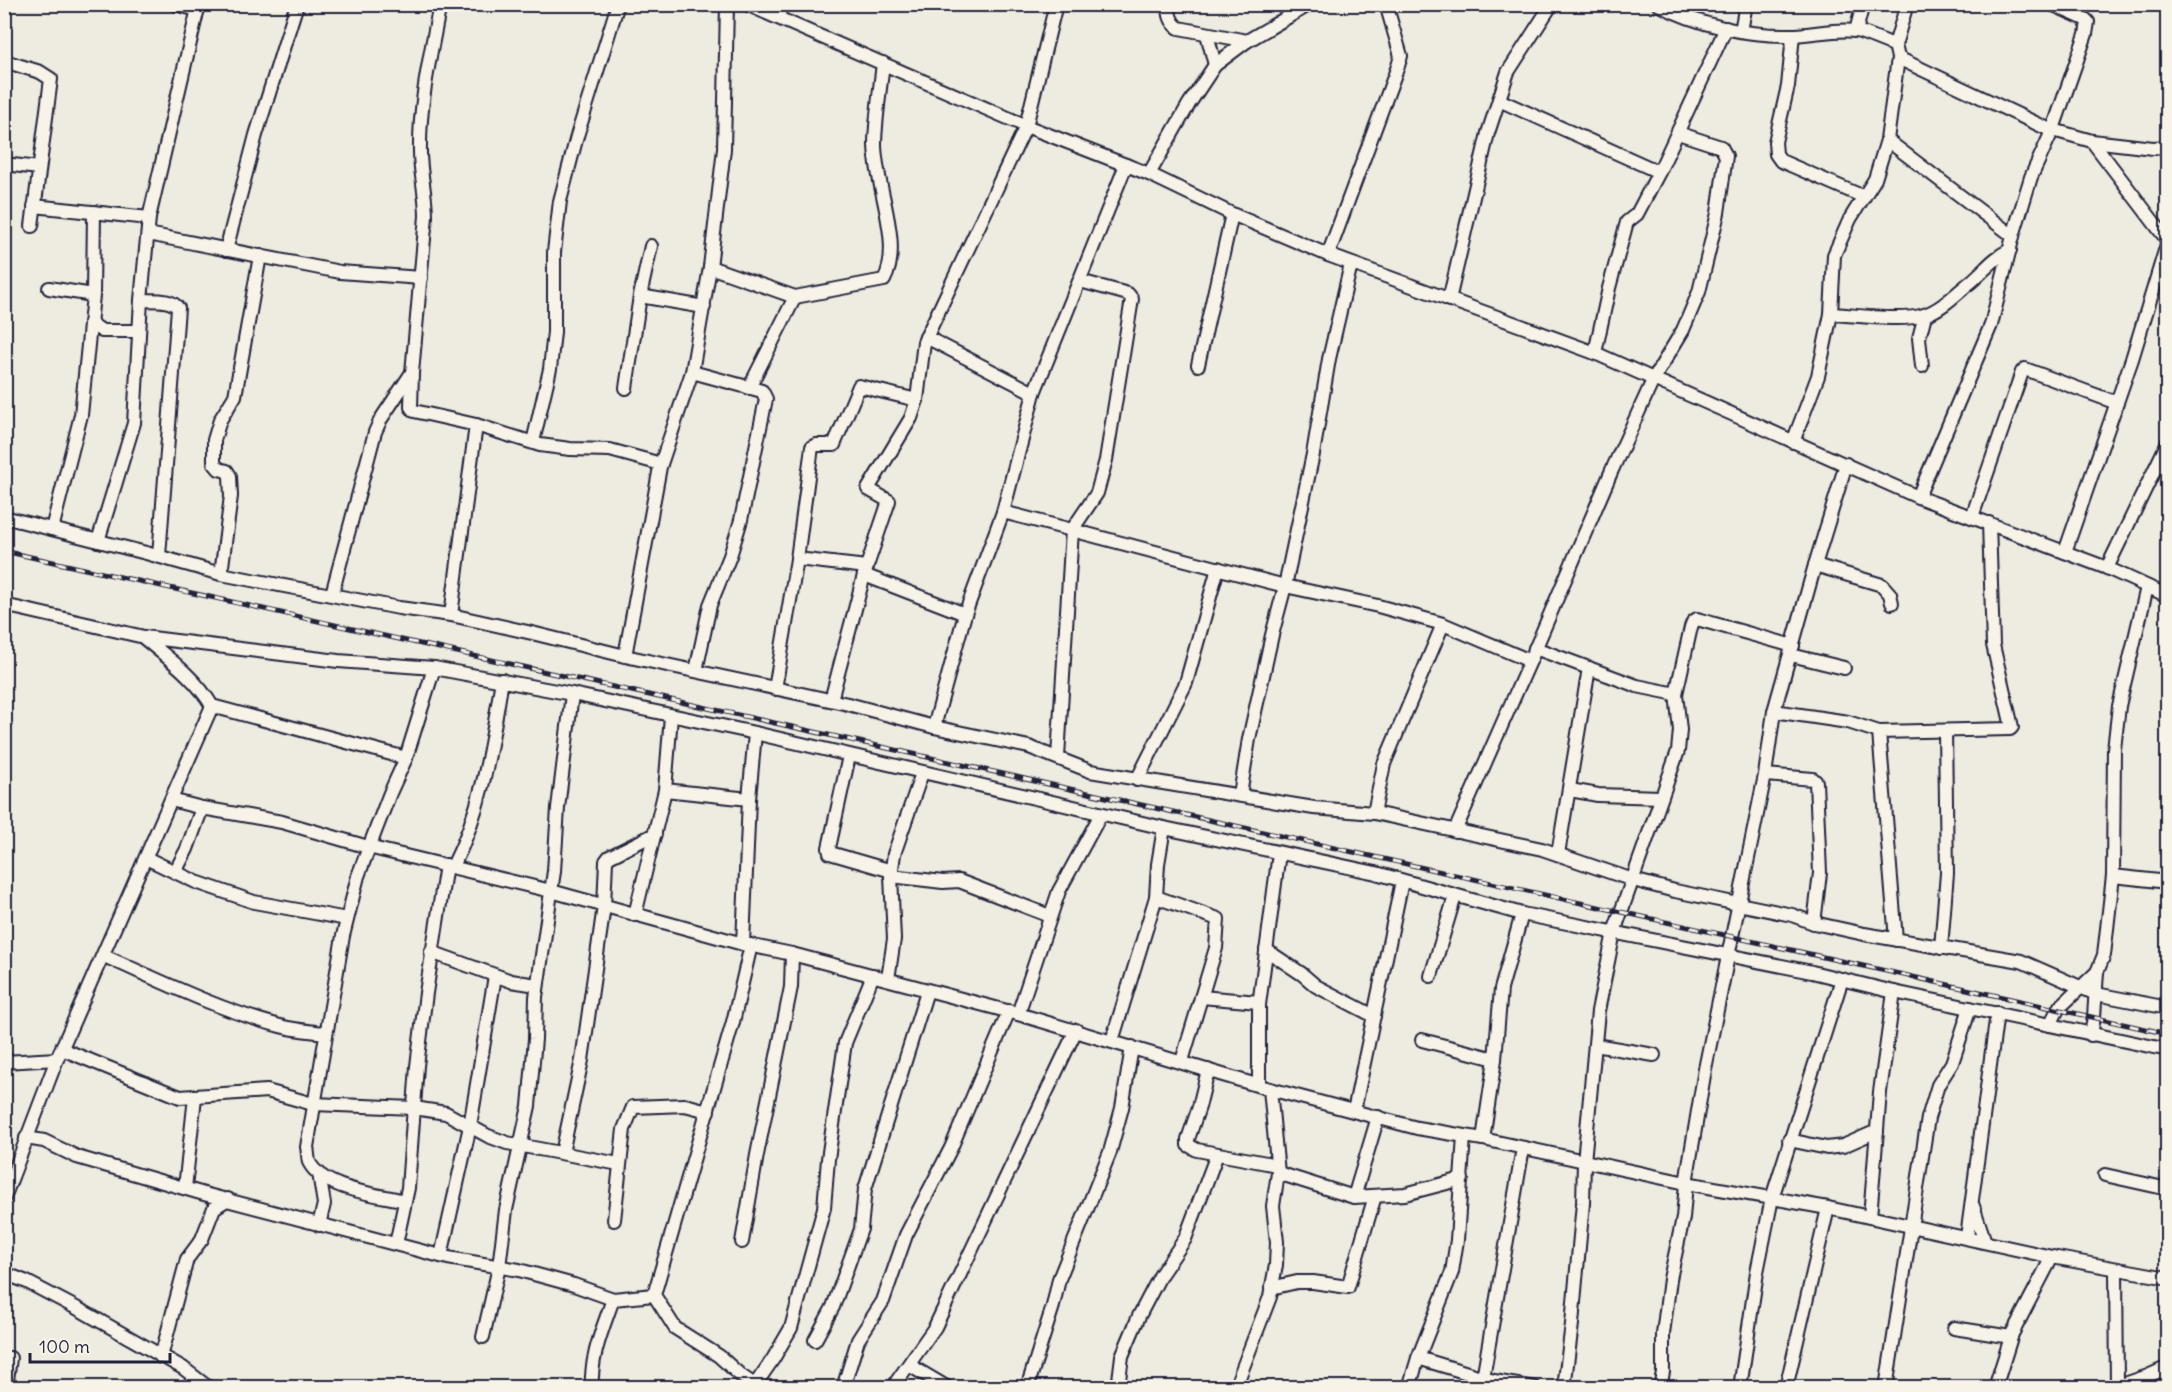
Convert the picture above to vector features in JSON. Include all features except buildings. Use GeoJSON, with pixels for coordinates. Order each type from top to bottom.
{"type":"FeatureCollection","features":[{"type":"Feature","properties":{"kind":"street"},"geometry":{"type":"LineString","coordinates":[[98,540],[134,423],[141,300],[149,218],[198,7],[175,4]]}},
{"type":"Feature","properties":{"kind":"street"},"geometry":{"type":"LineString","coordinates":[[226,250],[256,135],[297,4]]}},
{"type":"Feature","properties":{"kind":"street"},"geometry":{"type":"LineString","coordinates":[[440,4],[424,86],[421,124],[420,154],[426,194],[426,216],[411,407],[414,411],[476,425],[533,442],[570,449],[610,450],[661,464]]}},
{"type":"Feature","properties":{"kind":"street"},"geometry":{"type":"LineString","coordinates":[[533,442],[550,369],[554,332],[554,252],[560,201],[577,136],[618,4]]}},
{"type":"Feature","properties":{"kind":"street"},"geometry":{"type":"LineString","coordinates":[[626,656],[661,464],[692,372],[704,307],[724,149],[727,4]]}},
{"type":"Feature","properties":{"kind":"street"},"geometry":{"type":"LineString","coordinates":[[746,4],[1026,126],[1149,174],[1232,214],[1329,255],[1595,353],[1918,497],[2107,568],[2168,596]]}},
{"type":"Feature","properties":{"kind":"street"},"geometry":{"type":"LineString","coordinates":[[779,18],[780,4]]}},
{"type":"Feature","properties":{"kind":"street"},"geometry":{"type":"LineString","coordinates":[[831,700],[866,571],[889,501],[868,489],[911,418],[917,400],[924,342],[1026,126],[1056,4]]}},
{"type":"Feature","properties":{"kind":"street"},"geometry":{"type":"LineString","coordinates":[[1169,4],[1170,16],[1179,28],[1247,41]]}},
{"type":"Feature","properties":{"kind":"street"},"geometry":{"type":"LineString","coordinates":[[1149,174],[1215,65],[1247,41],[1311,4]]}},
{"type":"Feature","properties":{"kind":"street"},"geometry":{"type":"LineString","coordinates":[[1329,255],[1401,56],[1386,4]]}},
{"type":"Feature","properties":{"kind":"street"},"geometry":{"type":"LineString","coordinates":[[1449,300],[1488,133],[1508,72],[1552,4]]}},
{"type":"Feature","properties":{"kind":"street"},"geometry":{"type":"LineString","coordinates":[[1658,4],[1686,17],[1741,31],[1767,35],[1856,31],[1895,45]]}},
{"type":"Feature","properties":{"kind":"street"},"geometry":{"type":"LineString","coordinates":[[1741,31],[1746,4]]}},
{"type":"Feature","properties":{"kind":"street"},"geometry":{"type":"LineString","coordinates":[[1856,31],[1863,4]]}},
{"type":"Feature","properties":{"kind":"street"},"geometry":{"type":"LineString","coordinates":[[1793,442],[1818,376],[1831,314],[1834,255],[1850,219],[1875,179],[1887,140],[1898,58],[1895,45],[1907,4]]}},
{"type":"Feature","properties":{"kind":"street"},"geometry":{"type":"LineString","coordinates":[[1918,497],[1991,325],[2013,236],[2031,177],[2053,129],[2086,34],[2088,22],[2085,19],[2051,4]]}},
{"type":"Feature","properties":{"kind":"street"},"geometry":{"type":"LineString","coordinates":[[1595,353],[1609,288],[1627,222],[1637,214],[1659,172],[1726,28]]}},
{"type":"Feature","properties":{"kind":"street"},"geometry":{"type":"LineString","coordinates":[[1207,33],[1215,65]]}},
{"type":"Feature","properties":{"kind":"street"},"geometry":{"type":"LineString","coordinates":[[1793,35],[1788,86],[1775,142],[1776,154],[1781,161],[1864,197]]}},
{"type":"Feature","properties":{"kind":"street"},"geometry":{"type":"LineString","coordinates":[[1898,58],[2046,128],[2092,141],[2153,148],[2168,147]]}},
{"type":"Feature","properties":{"kind":"street"},"geometry":{"type":"LineString","coordinates":[[4,61],[40,72],[51,79],[32,226]]}},
{"type":"Feature","properties":{"kind":"street"},"geometry":{"type":"LineString","coordinates":[[710,267],[795,297],[884,280],[888,273],[890,244],[887,214],[879,184],[875,144],[883,63]]}},
{"type":"Feature","properties":{"kind":"street"},"geometry":{"type":"LineString","coordinates":[[1499,100],[1659,172]]}},
{"type":"Feature","properties":{"kind":"street"},"geometry":{"type":"LineString","coordinates":[[1455,831],[1612,470],[1654,378],[1683,330],[1699,292],[1718,213],[1726,156],[1721,147],[1678,133]]}},
{"type":"Feature","properties":{"kind":"street"},"geometry":{"type":"LineString","coordinates":[[1887,140],[2013,236]]}},
{"type":"Feature","properties":{"kind":"street"},"geometry":{"type":"LineString","coordinates":[[2066,552],[2117,403],[2168,241],[2092,141]]}},
{"type":"Feature","properties":{"kind":"street"},"geometry":{"type":"LineString","coordinates":[[4,164],[39,168]]}},
{"type":"Feature","properties":{"kind":"street"},"geometry":{"type":"LineString","coordinates":[[934,727],[966,614],[1003,513],[1034,393],[1126,165]]}},
{"type":"Feature","properties":{"kind":"street"},"geometry":{"type":"LineString","coordinates":[[34,206],[149,218]]}},
{"type":"Feature","properties":{"kind":"street"},"geometry":{"type":"LineString","coordinates":[[52,529],[81,415],[93,295],[94,212]]}},
{"type":"Feature","properties":{"kind":"street"},"geometry":{"type":"LineString","coordinates":[[1198,365],[1232,214]]}},
{"type":"Feature","properties":{"kind":"street"},"geometry":{"type":"LineString","coordinates":[[147,234],[340,272],[421,278]]}},
{"type":"Feature","properties":{"kind":"street"},"geometry":{"type":"LineString","coordinates":[[626,388],[640,296],[651,246]]}},
{"type":"Feature","properties":{"kind":"street"},"geometry":{"type":"LineString","coordinates":[[1831,314],[1906,317],[1925,315],[1945,303],[1977,277],[1994,258],[2010,250]]}},
{"type":"Feature","properties":{"kind":"street"},"geometry":{"type":"LineString","coordinates":[[221,574],[231,496],[230,476],[214,463],[214,440],[220,420],[235,396],[260,256]]}},
{"type":"Feature","properties":{"kind":"street"},"geometry":{"type":"LineString","coordinates":[[1240,795],[1249,739],[1285,586],[1313,454],[1329,359],[1351,264]]}},
{"type":"Feature","properties":{"kind":"street"},"geometry":{"type":"LineString","coordinates":[[1058,758],[1072,530],[1097,493],[1106,460],[1132,299],[1128,294],[1080,281]]}},
{"type":"Feature","properties":{"kind":"street"},"geometry":{"type":"LineString","coordinates":[[49,288],[93,295]]}},
{"type":"Feature","properties":{"kind":"street"},"geometry":{"type":"LineString","coordinates":[[640,296],[704,307]]}},
{"type":"Feature","properties":{"kind":"street"},"geometry":{"type":"LineString","coordinates":[[749,388],[795,297]]}},
{"type":"Feature","properties":{"kind":"street"},"geometry":{"type":"LineString","coordinates":[[141,300],[170,302],[176,304],[178,309],[159,556]]}},
{"type":"Feature","properties":{"kind":"street"},"geometry":{"type":"LineString","coordinates":[[1922,366],[1919,338],[1925,315]]}},
{"type":"Feature","properties":{"kind":"street"},"geometry":{"type":"LineString","coordinates":[[90,323],[102,331],[139,332]]}},
{"type":"Feature","properties":{"kind":"street"},"geometry":{"type":"LineString","coordinates":[[89,342],[102,331]]}},
{"type":"Feature","properties":{"kind":"street"},"geometry":{"type":"LineString","coordinates":[[926,337],[1034,393]]}},
{"type":"Feature","properties":{"kind":"street"},"geometry":{"type":"LineString","coordinates":[[1972,517],[2022,372],[2025,369],[2117,403]]}},
{"type":"Feature","properties":{"kind":"street"},"geometry":{"type":"LineString","coordinates":[[692,372],[762,391],[766,399],[741,520],[730,556],[710,605],[696,671]]}},
{"type":"Feature","properties":{"kind":"street"},"geometry":{"type":"LineString","coordinates":[[332,594],[375,432],[381,419],[412,373]]}},
{"type":"Feature","properties":{"kind":"street"},"geometry":{"type":"LineString","coordinates":[[775,689],[797,558],[812,447],[834,445],[859,386],[917,400]]}},
{"type":"Feature","properties":{"kind":"street"},"geometry":{"type":"LineString","coordinates":[[451,615],[476,425]]}},
{"type":"Feature","properties":{"kind":"street"},"geometry":{"type":"LineString","coordinates":[[2107,568],[2168,442]]}},
{"type":"Feature","properties":{"kind":"street"},"geometry":{"type":"LineString","coordinates":[[1660,1388],[1663,1372],[1663,1334],[1670,1279],[1683,1218],[1686,1184],[1705,1069],[1765,775],[1774,711],[1846,464]]}},
{"type":"Feature","properties":{"kind":"street"},"geometry":{"type":"LineString","coordinates":[[1003,513],[1285,586],[1378,606],[1443,624],[1530,661]]}},
{"type":"Feature","properties":{"kind":"street"},"geometry":{"type":"LineString","coordinates":[[4,517],[221,574],[451,615],[626,656],[831,700],[934,727],[1029,747],[1090,771],[1314,808],[1374,813],[1542,849],[1633,880],[1675,891],[1792,915],[1814,923],[1896,940],[2021,961],[2096,994],[2168,1008]]}},
{"type":"Feature","properties":{"kind":"street"},"geometry":{"type":"LineString","coordinates":[[1774,711],[1848,722],[1879,732],[2010,729],[2012,727],[1993,645],[1989,523]]}},
{"type":"Feature","properties":{"kind":"street"},"geometry":{"type":"LineString","coordinates":[[797,558],[866,571],[966,614]]}},
{"type":"Feature","properties":{"kind":"street"},"geometry":{"type":"LineString","coordinates":[[1815,565],[1882,585],[1890,594],[1892,603]]}},
{"type":"Feature","properties":{"kind":"street"},"geometry":{"type":"LineString","coordinates":[[1137,780],[1186,683],[1218,568]]}},
{"type":"Feature","properties":{"kind":"street"},"geometry":{"type":"LineString","coordinates":[[2091,1035],[2097,972],[2107,940],[2113,876],[2114,749],[2119,706],[2147,587]]}},
{"type":"Feature","properties":{"kind":"street"},"geometry":{"type":"LineString","coordinates":[[4,605],[144,638],[338,661],[434,668],[572,694],[754,733],[1101,814],[1376,873],[1522,914],[1728,955],[2168,1050]]}},
{"type":"Feature","properties":{"kind":"street"},"geometry":{"type":"LineString","coordinates":[[1564,1388],[1584,1203],[1584,1162],[1598,1011],[1614,932],[1678,750],[1680,740],[1676,694],[1690,627],[1697,619],[1844,668]]}},
{"type":"Feature","properties":{"kind":"street"},"geometry":{"type":"LineString","coordinates":[[1374,813],[1384,764],[1443,624]]}},
{"type":"Feature","properties":{"kind":"street"},"geometry":{"type":"LineString","coordinates":[[144,638],[193,680],[212,706],[406,758]]}},
{"type":"Feature","properties":{"kind":"street"},"geometry":{"type":"LineString","coordinates":[[1535,648],[1645,688],[1676,694]]}},
{"type":"Feature","properties":{"kind":"street"},"geometry":{"type":"LineString","coordinates":[[405,1202],[342,1187],[328,1181],[309,1161],[307,1147],[325,1033],[347,919],[368,847],[406,758],[434,668]]}},
{"type":"Feature","properties":{"kind":"street"},"geometry":{"type":"LineString","coordinates":[[1558,854],[1588,668]]}},
{"type":"Feature","properties":{"kind":"street"},"geometry":{"type":"LineString","coordinates":[[396,1244],[411,1160],[414,1108],[431,952],[450,866],[466,841],[478,806],[502,680]]}},
{"type":"Feature","properties":{"kind":"street"},"geometry":{"type":"LineString","coordinates":[[483,1337],[499,1267],[506,1210],[529,1106],[537,985],[551,891],[558,808],[572,694]]}},
{"type":"Feature","properties":{"kind":"street"},"geometry":{"type":"LineString","coordinates":[[4,1198],[60,1054],[212,706]]}},
{"type":"Feature","properties":{"kind":"street"},"geometry":{"type":"LineString","coordinates":[[635,915],[665,790],[671,716]]}},
{"type":"Feature","properties":{"kind":"street"},"geometry":{"type":"LineString","coordinates":[[1941,948],[1947,873],[1945,731]]}},
{"type":"Feature","properties":{"kind":"street"},"geometry":{"type":"LineString","coordinates":[[1879,732],[1896,940]]}},
{"type":"Feature","properties":{"kind":"street"},"geometry":{"type":"LineString","coordinates":[[754,733],[749,800],[747,945],[733,1022],[654,1295],[675,1328],[719,1356],[742,1382],[757,1386],[791,1328],[824,1208],[828,1159],[845,1043],[873,975]]}},
{"type":"Feature","properties":{"kind":"street"},"geometry":{"type":"LineString","coordinates":[[849,756],[829,848],[830,853],[892,874],[943,882],[960,881],[1050,916]]}},
{"type":"Feature","properties":{"kind":"street"},"geometry":{"type":"LineString","coordinates":[[888,979],[894,939],[892,874],[894,854],[922,773]]}},
{"type":"Feature","properties":{"kind":"street"},"geometry":{"type":"LineString","coordinates":[[1765,775],[1813,779],[1816,782],[1820,873],[1814,923]]}},
{"type":"Feature","properties":{"kind":"street"},"geometry":{"type":"LineString","coordinates":[[665,790],[749,800]]}},
{"type":"Feature","properties":{"kind":"street"},"geometry":{"type":"LineString","coordinates":[[1570,790],[1598,795],[1661,796]]}},
{"type":"Feature","properties":{"kind":"street"},"geometry":{"type":"LineString","coordinates":[[171,800],[202,808],[282,822],[368,847],[551,891],[747,945],[873,975],[1076,1030],[1264,1087],[1417,1128],[1483,1139],[1686,1184],[1828,1208],[2052,1257],[2168,1278]]}},
{"type":"Feature","properties":{"kind":"street"},"geometry":{"type":"LineString","coordinates":[[175,872],[187,849],[202,808]]}},
{"type":"Feature","properties":{"kind":"street"},"geometry":{"type":"LineString","coordinates":[[843,1388],[858,1340],[883,1301],[906,1235],[951,1148],[1014,1013],[1059,891],[1101,814]]}},
{"type":"Feature","properties":{"kind":"street"},"geometry":{"type":"LineString","coordinates":[[1113,1041],[1156,897],[1158,864],[1164,828]]}},
{"type":"Feature","properties":{"kind":"street"},"geometry":{"type":"LineString","coordinates":[[562,1153],[582,1060],[604,906],[606,861],[609,857],[655,834]]}},
{"type":"Feature","properties":{"kind":"street"},"geometry":{"type":"LineString","coordinates":[[1235,1388],[1270,1297],[1276,1258],[1277,1242],[1273,1206],[1278,1169],[1264,1087],[1259,1002],[1279,853]]}},
{"type":"Feature","properties":{"kind":"street"},"geometry":{"type":"LineString","coordinates":[[146,858],[212,888],[254,902],[347,919]]}},
{"type":"Feature","properties":{"kind":"street"},"geometry":{"type":"LineString","coordinates":[[2113,876],[2168,882]]}},
{"type":"Feature","properties":{"kind":"street"},"geometry":{"type":"LineString","coordinates":[[1354,1111],[1402,881]]}},
{"type":"Feature","properties":{"kind":"street"},"geometry":{"type":"LineString","coordinates":[[1431,976],[1455,896]]}},
{"type":"Feature","properties":{"kind":"street"},"geometry":{"type":"LineString","coordinates":[[1156,897],[1218,919],[1216,948],[1182,1062]]}},
{"type":"Feature","properties":{"kind":"street"},"geometry":{"type":"LineString","coordinates":[[1483,1139],[1495,1059],[1501,989],[1522,914]]}},
{"type":"Feature","properties":{"kind":"street"},"geometry":{"type":"LineString","coordinates":[[1266,950],[1316,986],[1374,1016]]}},
{"type":"Feature","properties":{"kind":"street"},"geometry":{"type":"LineString","coordinates":[[431,952],[495,976],[537,985]]}},
{"type":"Feature","properties":{"kind":"street"},"geometry":{"type":"LineString","coordinates":[[742,1242],[791,987],[792,954]]}},
{"type":"Feature","properties":{"kind":"street"},"geometry":{"type":"LineString","coordinates":[[104,956],[185,992],[281,1027],[325,1033]]}},
{"type":"Feature","properties":{"kind":"street"},"geometry":{"type":"LineString","coordinates":[[2050,1025],[2058,1009],[2097,972]]}},
{"type":"Feature","properties":{"kind":"street"},"geometry":{"type":"LineString","coordinates":[[441,1256],[470,1126],[495,976]]}},
{"type":"Feature","properties":{"kind":"street"},"geometry":{"type":"LineString","coordinates":[[1740,1388],[1757,1272],[1772,1198],[1842,980]]}},
{"type":"Feature","properties":{"kind":"street"},"geometry":{"type":"LineString","coordinates":[[815,1340],[833,1307],[861,1229],[865,1189],[927,990]]}},
{"type":"Feature","properties":{"kind":"street"},"geometry":{"type":"LineString","coordinates":[[1870,1217],[1880,1092],[1894,992]]}},
{"type":"Feature","properties":{"kind":"street"},"geometry":{"type":"LineString","coordinates":[[1201,997],[1259,1002]]}},
{"type":"Feature","properties":{"kind":"street"},"geometry":{"type":"LineString","coordinates":[[1886,1388],[1928,1118],[1938,1085],[1952,1063],[1970,1008]]}},
{"type":"Feature","properties":{"kind":"street"},"geometry":{"type":"LineString","coordinates":[[1967,1237],[1997,1013]]}},
{"type":"Feature","properties":{"kind":"street"},"geometry":{"type":"LineString","coordinates":[[896,1388],[897,1381],[935,1327],[1076,1030]]}},
{"type":"Feature","properties":{"kind":"street"},"geometry":{"type":"LineString","coordinates":[[1422,1040],[1495,1059]]}},
{"type":"Feature","properties":{"kind":"street"},"geometry":{"type":"LineString","coordinates":[[1595,1045],[1654,1055]]}},
{"type":"Feature","properties":{"kind":"street"},"geometry":{"type":"LineString","coordinates":[[1027,1388],[1059,1279],[1110,1152],[1122,1108],[1132,1047]]}},
{"type":"Feature","properties":{"kind":"street"},"geometry":{"type":"LineString","coordinates":[[4,1062],[60,1054],[180,1097],[267,1091],[313,1104],[414,1108],[446,1113],[488,1136],[520,1146],[619,1164]]}},
{"type":"Feature","properties":{"kind":"street"},"geometry":{"type":"LineString","coordinates":[[1208,1070],[1188,1139],[1188,1145],[1197,1150],[1278,1169],[1354,1197],[1423,1191],[1462,1179]]}},
{"type":"Feature","properties":{"kind":"street"},"geometry":{"type":"LineString","coordinates":[[185,1188],[195,1097]]}},
{"type":"Feature","properties":{"kind":"street"},"geometry":{"type":"LineString","coordinates":[[614,1220],[624,1129],[633,1107],[685,1105],[708,1111]]}},
{"type":"Feature","properties":{"kind":"street"},"geometry":{"type":"LineString","coordinates":[[1354,1197],[1378,1117]]}},
{"type":"Feature","properties":{"kind":"street"},"geometry":{"type":"LineString","coordinates":[[1790,1140],[1827,1148],[1843,1146],[1877,1131]]}},
{"type":"Feature","properties":{"kind":"street"},"geometry":{"type":"LineString","coordinates":[[1409,1388],[1418,1358],[1452,1272],[1464,1136]]}},
{"type":"Feature","properties":{"kind":"street"},"geometry":{"type":"LineString","coordinates":[[26,1138],[44,1141],[77,1157],[204,1194],[441,1256],[519,1270],[574,1285],[612,1299],[654,1295]]}},
{"type":"Feature","properties":{"kind":"street"},"geometry":{"type":"LineString","coordinates":[[1483,1378],[1523,1148]]}},
{"type":"Feature","properties":{"kind":"street"},"geometry":{"type":"LineString","coordinates":[[1118,1388],[1122,1356],[1138,1316],[1161,1274],[1185,1239],[1217,1154]]}},
{"type":"Feature","properties":{"kind":"street"},"geometry":{"type":"LineString","coordinates":[[319,1173],[324,1204],[319,1225]]}},
{"type":"Feature","properties":{"kind":"street"},"geometry":{"type":"LineString","coordinates":[[2104,1175],[2168,1189]]}},
{"type":"Feature","properties":{"kind":"street"},"geometry":{"type":"LineString","coordinates":[[204,1194],[214,1208]]}},
{"type":"Feature","properties":{"kind":"street"},"geometry":{"type":"LineString","coordinates":[[1271,1288],[1297,1282],[1348,1287],[1375,1196]]}},
{"type":"Feature","properties":{"kind":"street"},"geometry":{"type":"LineString","coordinates":[[161,1357],[187,1260],[202,1239],[214,1208],[228,1199]]}},
{"type":"Feature","properties":{"kind":"street"},"geometry":{"type":"LineString","coordinates":[[1972,1204],[1984,1242]]}},
{"type":"Feature","properties":{"kind":"street"},"geometry":{"type":"LineString","coordinates":[[1786,1388],[1828,1208]]}},
{"type":"Feature","properties":{"kind":"street"},"geometry":{"type":"LineString","coordinates":[[1995,1388],[2011,1337],[2052,1257]]}},
{"type":"Feature","properties":{"kind":"street"},"geometry":{"type":"LineString","coordinates":[[2116,1269],[2115,1387],[2168,1367]]}},
{"type":"Feature","properties":{"kind":"street"},"geometry":{"type":"LineString","coordinates":[[4,1273],[27,1282],[84,1312],[183,1368],[209,1388]]}},
{"type":"Feature","properties":{"kind":"street"},"geometry":{"type":"LineString","coordinates":[[592,1388],[595,1352],[612,1299]]}},
{"type":"Feature","properties":{"kind":"street"},"geometry":{"type":"LineString","coordinates":[[1954,1328],[2011,1337]]}},
{"type":"Feature","properties":{"kind":"street"},"geometry":{"type":"LineString","coordinates":[[6,1388],[10,1358]]}},
{"type":"Feature","properties":{"kind":"street"},"geometry":{"type":"LineString","coordinates":[[1418,1358],[1483,1378],[1535,1388]]}},
{"type":"Feature","properties":{"kind":"street"},"geometry":{"type":"LineString","coordinates":[[909,1365],[948,1388]]}},
{"type":"Feature","properties":{"kind":"railway"},"geometry":{"type":"LineString","coordinates":[[4,551],[2168,1034]]}}]}
